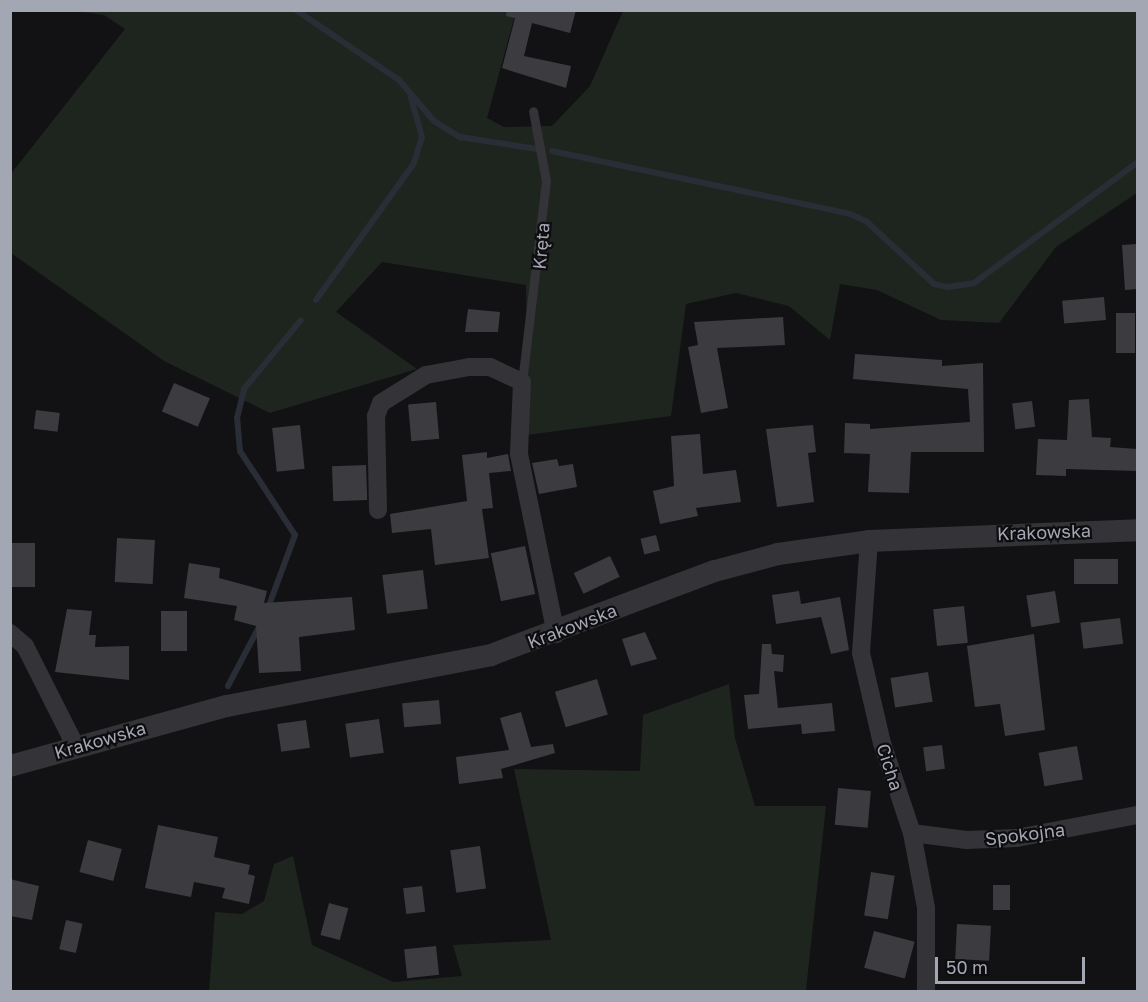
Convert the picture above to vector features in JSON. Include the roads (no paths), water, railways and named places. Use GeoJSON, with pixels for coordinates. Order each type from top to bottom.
{"type":"FeatureCollection","features":[{"type":"Feature","properties":{"kind":"street"},"geometry":{"type":"LineString","coordinates":[[378,510],[376,416],[387,398],[426,375],[470,367],[490,367],[522,382]]}},
{"type":"Feature","properties":{"kind":"street","name":"Kręta"},"geometry":{"type":"LineString","coordinates":[[522,382],[519,454],[556,634]]}},
{"type":"Feature","properties":{"kind":"street","name":"Krakowska"},"geometry":{"type":"LineString","coordinates":[[10,766],[227,706],[432,670],[556,634],[748,561],[869,541],[1137,531]]}},
{"type":"Feature","properties":{"kind":"street","name":"Cicha"},"geometry":{"type":"LineString","coordinates":[[869,541],[861,653],[882,743],[912,833],[926,908],[926,992]]}},
{"type":"Feature","properties":{"kind":"street"},"geometry":{"type":"LineString","coordinates":[[10,633],[25,646],[76,747]]}},
{"type":"Feature","properties":{"kind":"street","name":"Spokojna"},"geometry":{"type":"LineString","coordinates":[[912,833],[968,840],[1017,838],[1137,815]]}},
{"type":"Feature","properties":{"kind":"lane","name":"Kręta"},"geometry":{"type":"LineString","coordinates":[[522,382],[546,181],[533,111]]}},
{"type":"Feature","properties":{"kind":"waterway"},"geometry":{"type":"LineString","coordinates":[[296,10],[399,80],[434,121],[460,137],[537,149]]}},
{"type":"Feature","properties":{"kind":"waterway"},"geometry":{"type":"LineString","coordinates":[[316,300],[414,163],[422,137],[411,98]]}},
{"type":"Feature","properties":{"kind":"waterway"},"geometry":{"type":"LineString","coordinates":[[552,151],[850,214],[866,221],[934,284],[947,287],[974,283],[1138,162]]}},
{"type":"Feature","properties":{"kind":"waterway"},"geometry":{"type":"LineString","coordinates":[[268,608],[295,535],[240,451],[237,418],[244,389],[301,320]]}},
{"type":"Feature","properties":{"kind":"waterway"},"geometry":{"type":"LineString","coordinates":[[228,686],[260,625]]}}]}
